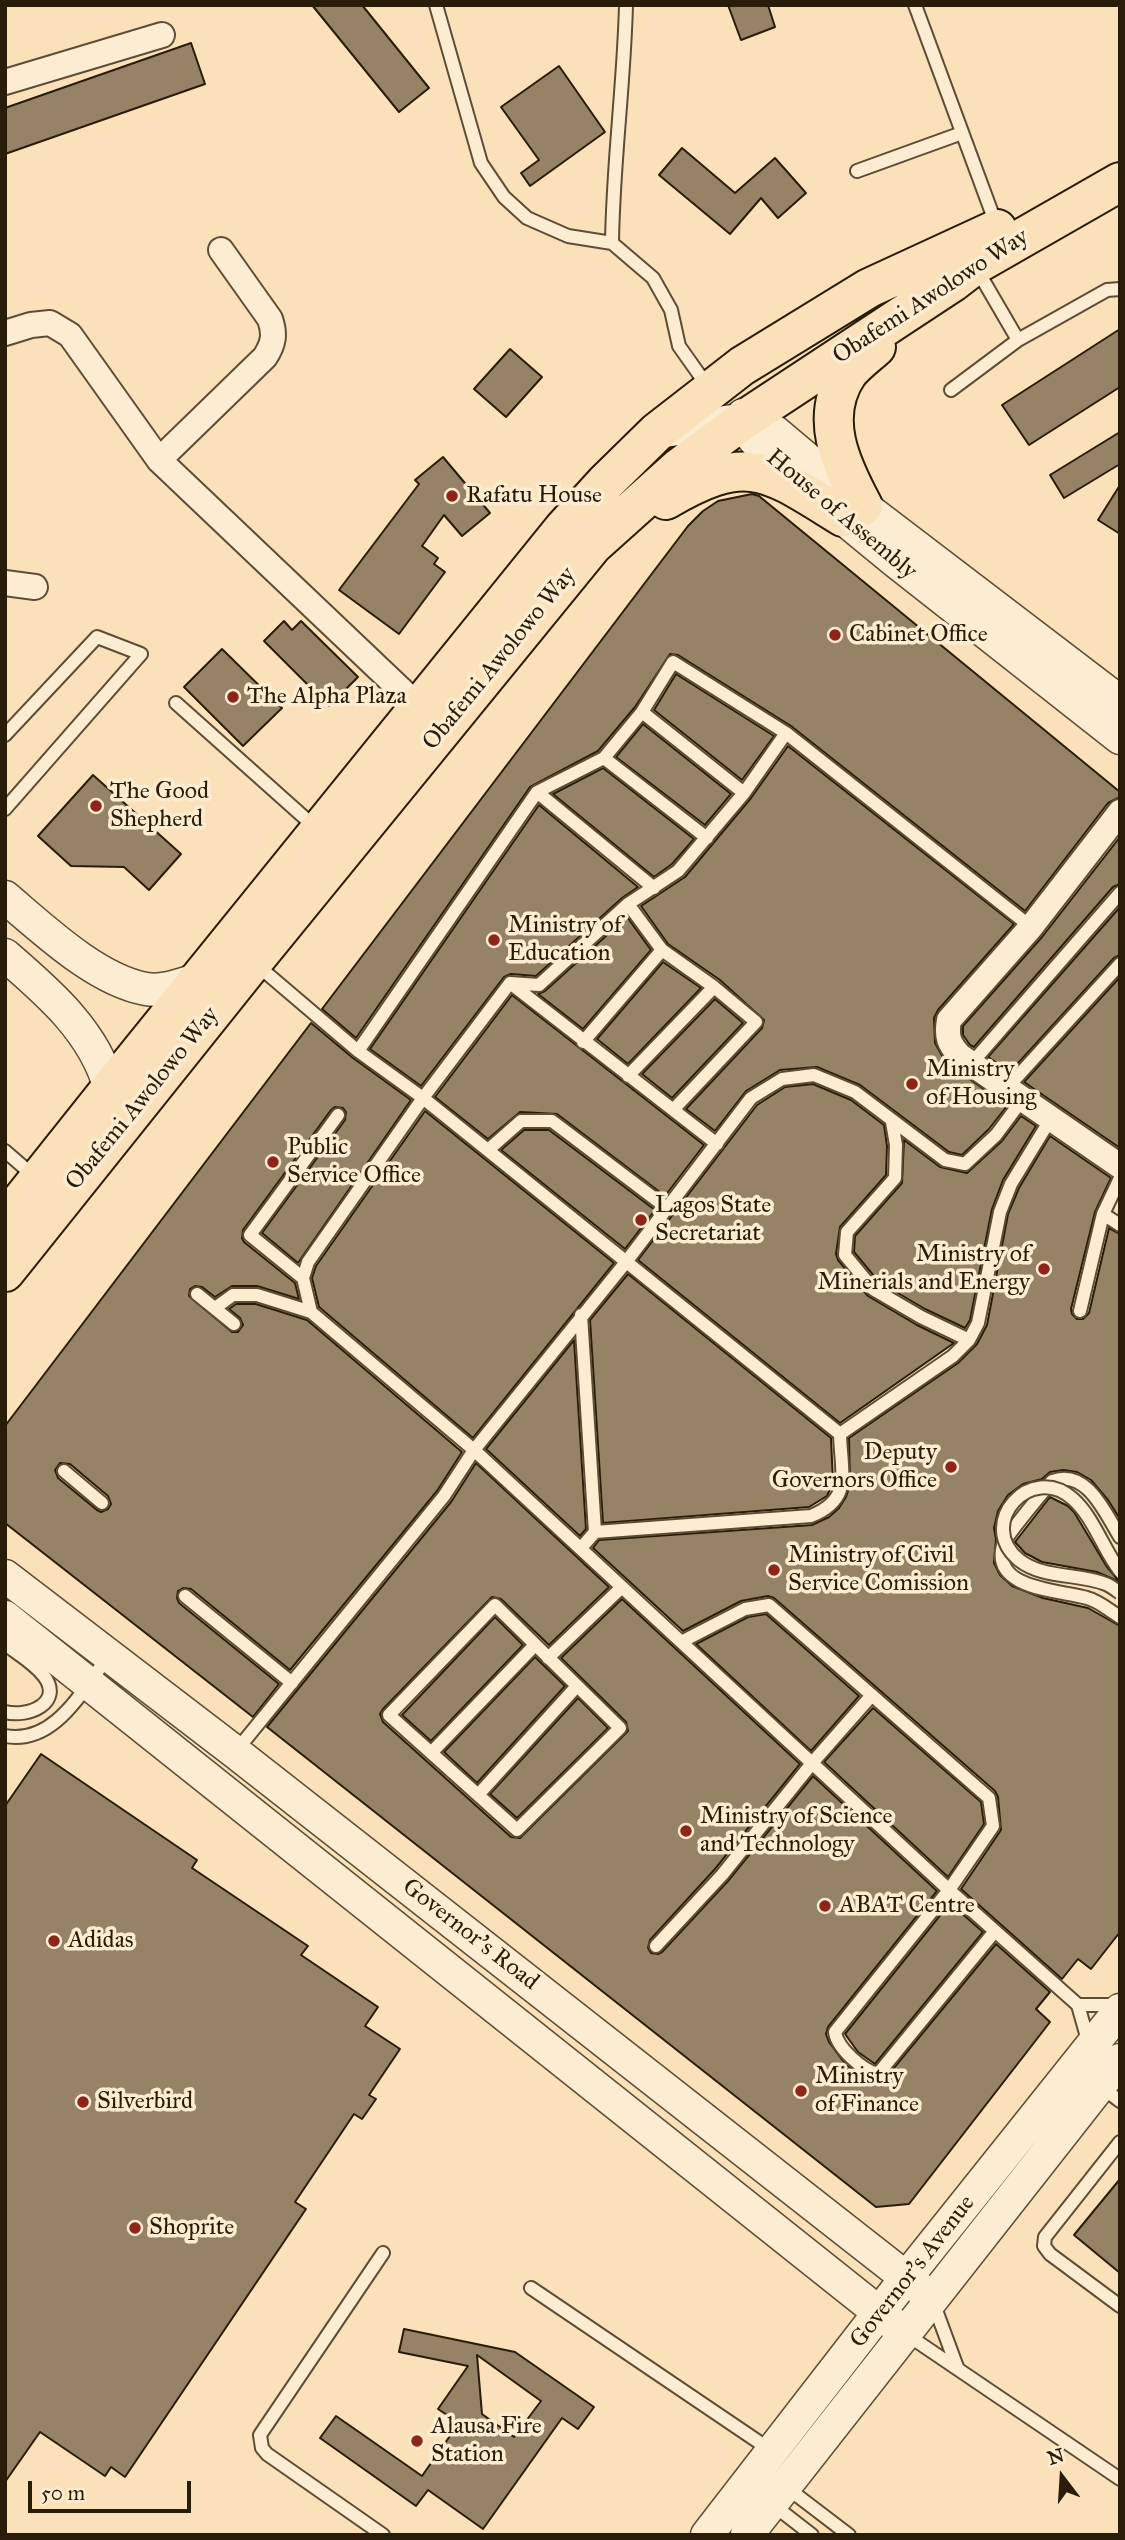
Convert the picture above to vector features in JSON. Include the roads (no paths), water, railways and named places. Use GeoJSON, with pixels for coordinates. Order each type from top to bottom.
{"type":"FeatureCollection","features":[{"type":"Feature","properties":{"kind":"main road","name":"Obafemi Awolowo Way"},"geometry":{"type":"LineString","coordinates":[[5,1222],[564,528],[657,432],[741,366],[869,288],[998,228],[1120,182]]}},
{"type":"Feature","properties":{"kind":"main road","name":"Obafemi Awolowo Way"},"geometry":{"type":"LineString","coordinates":[[5,1272],[253,962],[593,545],[680,467],[745,419],[964,273],[1120,182]]}},
{"type":"Feature","properties":{"kind":"main road"},"geometry":{"type":"LineString","coordinates":[[853,512],[836,446],[833,423],[836,398],[849,373],[879,345],[934,308],[964,273]]}},
{"type":"Feature","properties":{"kind":"main road"},"geometry":{"type":"LineString","coordinates":[[593,545],[694,484],[722,473],[752,471],[781,479],[853,512]]}},
{"type":"Feature","properties":{"kind":"street"},"geometry":{"type":"LineString","coordinates":[[5,82],[162,36]]}},
{"type":"Feature","properties":{"kind":"street"},"geometry":{"type":"LineString","coordinates":[[159,460],[265,357],[272,347],[274,332],[270,319],[221,250]]}},
{"type":"Feature","properties":{"kind":"street"},"geometry":{"type":"LineString","coordinates":[[5,333],[31,325],[50,323],[70,335],[159,460],[419,707]]}},
{"type":"Feature","properties":{"kind":"street"},"geometry":{"type":"LineString","coordinates":[[657,432],[745,419],[733,393],[721,382]]}},
{"type":"Feature","properties":{"kind":"street","name":"House of Assembly"},"geometry":{"type":"LineString","coordinates":[[745,419],[775,432],[853,512],[1120,738]]}},
{"type":"Feature","properties":{"kind":"street","name":"House of Assembly"},"geometry":{"type":"LineString","coordinates":[[853,512],[1120,702]]}},
{"type":"Feature","properties":{"kind":"street"},"geometry":{"type":"LineString","coordinates":[[5,583],[35,587]]}},
{"type":"Feature","properties":{"kind":"street"},"geometry":{"type":"LineString","coordinates":[[1120,812],[1031,927],[949,1020],[946,1033],[950,1045],[971,1064],[1120,1166]]}},
{"type":"Feature","properties":{"kind":"street"},"geometry":{"type":"LineString","coordinates":[[9,908],[119,980],[146,989],[165,989],[199,979]]}},
{"type":"Feature","properties":{"kind":"street"},"geometry":{"type":"LineString","coordinates":[[5,955],[56,1000],[80,1029],[104,1068],[110,1089]]}},
{"type":"Feature","properties":{"kind":"street","name":"Governor's Road"},"geometry":{"type":"LineString","coordinates":[[5,1576],[235,1752],[932,2298]]}},
{"type":"Feature","properties":{"kind":"street","name":"Governor's Road"},"geometry":{"type":"LineString","coordinates":[[5,1617],[905,2334]]}},
{"type":"Feature","properties":{"kind":"street","name":"Governor's Avenue"},"geometry":{"type":"LineString","coordinates":[[707,2535],[1120,2008]]}},
{"type":"Feature","properties":{"kind":"street","name":"Governor's Avenue"},"geometry":{"type":"LineString","coordinates":[[747,2535],[932,2298],[1110,2094],[1120,2060]]}},
{"type":"Feature","properties":{"kind":"lane"},"geometry":{"type":"LineString","coordinates":[[436,5],[481,163],[504,197],[527,218],[568,236],[612,243],[653,278],[671,310],[679,346],[721,382]]}},
{"type":"Feature","properties":{"kind":"lane"},"geometry":{"type":"LineString","coordinates":[[612,243],[613,183],[624,74],[626,5]]}},
{"type":"Feature","properties":{"kind":"lane"},"geometry":{"type":"LineString","coordinates":[[915,5],[998,228]]}},
{"type":"Feature","properties":{"kind":"lane"},"geometry":{"type":"LineString","coordinates":[[857,171],[962,133]]}},
{"type":"Feature","properties":{"kind":"lane"},"geometry":{"type":"LineString","coordinates":[[964,273],[1018,340]]}},
{"type":"Feature","properties":{"kind":"lane"},"geometry":{"type":"LineString","coordinates":[[951,390],[1018,340],[1107,290],[1120,289]]}},
{"type":"Feature","properties":{"kind":"lane"},"geometry":{"type":"LineString","coordinates":[[5,734],[97,637],[141,654],[5,809]]}},
{"type":"Feature","properties":{"kind":"lane"},"geometry":{"type":"LineString","coordinates":[[358,1051],[537,792],[604,758],[642,712],[673,662],[786,733],[1031,927]]}},
{"type":"Feature","properties":{"kind":"lane"},"geometry":{"type":"LineString","coordinates":[[176,702],[319,831]]}},
{"type":"Feature","properties":{"kind":"lane"},"geometry":{"type":"LineString","coordinates":[[642,712],[744,793]]}},
{"type":"Feature","properties":{"kind":"lane"},"geometry":{"type":"LineString","coordinates":[[510,983],[539,985],[628,904],[678,871],[744,793],[786,733]]}},
{"type":"Feature","properties":{"kind":"lane"},"geometry":{"type":"LineString","coordinates":[[604,758],[708,838]]}},
{"type":"Feature","properties":{"kind":"lane"},"geometry":{"type":"LineString","coordinates":[[537,792],[654,888]]}},
{"type":"Feature","properties":{"kind":"lane"},"geometry":{"type":"LineString","coordinates":[[971,1064],[1120,893]]}},
{"type":"Feature","properties":{"kind":"lane"},"geometry":{"type":"LineString","coordinates":[[628,904],[662,950],[714,987],[756,1023],[673,1110]]}},
{"type":"Feature","properties":{"kind":"lane"},"geometry":{"type":"LineString","coordinates":[[583,1042],[662,950]]}},
{"type":"Feature","properties":{"kind":"lane"},"geometry":{"type":"LineString","coordinates":[[253,962],[358,1051],[423,1098],[840,1434]]}},
{"type":"Feature","properties":{"kind":"lane"},"geometry":{"type":"LineString","coordinates":[[235,1752],[444,1496],[474,1450],[626,1262],[751,1098],[782,1079],[814,1076],[855,1092],[945,1160],[965,1164],[996,1135],[1014,1094],[1120,964]]}},
{"type":"Feature","properties":{"kind":"lane"},"geometry":{"type":"LineString","coordinates":[[510,983],[717,1144]]}},
{"type":"Feature","properties":{"kind":"lane"},"geometry":{"type":"LineString","coordinates":[[311,1312],[303,1278],[308,1262],[423,1098],[510,983]]}},
{"type":"Feature","properties":{"kind":"lane"},"geometry":{"type":"LineString","coordinates":[[628,1076],[714,987]]}},
{"type":"Feature","properties":{"kind":"lane"},"geometry":{"type":"LineString","coordinates":[[303,1278],[250,1235],[338,1115]]}},
{"type":"Feature","properties":{"kind":"lane"},"geometry":{"type":"LineString","coordinates":[[840,1434],[953,1356],[969,1340],[978,1323],[1000,1212],[1011,1184],[1050,1120]]}},
{"type":"Feature","properties":{"kind":"lane"},"geometry":{"type":"LineString","coordinates":[[488,1150],[521,1121],[552,1121],[667,1208]]}},
{"type":"Feature","properties":{"kind":"lane"},"geometry":{"type":"LineString","coordinates":[[892,1122],[896,1145],[895,1178],[847,1232],[845,1255],[873,1289],[921,1317],[969,1340]]}},
{"type":"Feature","properties":{"kind":"lane"},"geometry":{"type":"LineString","coordinates":[[5,1151],[38,1180]]}},
{"type":"Feature","properties":{"kind":"lane"},"geometry":{"type":"LineString","coordinates":[[1080,1311],[1103,1214],[1120,1178]]}},
{"type":"Feature","properties":{"kind":"lane"},"geometry":{"type":"LineString","coordinates":[[1103,1214],[1120,1225]]}},
{"type":"Feature","properties":{"kind":"lane"},"geometry":{"type":"LineString","coordinates":[[197,1294],[234,1324]]}},
{"type":"Feature","properties":{"kind":"lane"},"geometry":{"type":"LineString","coordinates":[[215,1308],[233,1295],[257,1295],[311,1312],[474,1450],[949,1890],[1078,2005],[1090,2047]]}},
{"type":"Feature","properties":{"kind":"lane"},"geometry":{"type":"LineString","coordinates":[[581,1315],[595,1532]]}},
{"type":"Feature","properties":{"kind":"lane"},"geometry":{"type":"LineString","coordinates":[[581,1548],[595,1532],[811,1516],[829,1508],[841,1494],[840,1434]]}},
{"type":"Feature","properties":{"kind":"lane"},"geometry":{"type":"LineString","coordinates":[[64,1471],[102,1503]]}},
{"type":"Feature","properties":{"kind":"lane"},"geometry":{"type":"LineString","coordinates":[[1120,1537],[1091,1492],[1074,1480],[1062,1477],[1052,1481],[1003,1543],[1002,1557],[1007,1571],[1015,1580],[1028,1586],[1091,1599],[1120,1617]]}},
{"type":"Feature","properties":{"kind":"lane"},"geometry":{"type":"LineString","coordinates":[[1120,1571],[1084,1512],[1074,1499],[1062,1491],[1049,1487],[1037,1488],[1024,1493],[1011,1503],[1004,1517],[1004,1532],[1007,1544],[1023,1563],[1040,1570],[1106,1584],[1120,1593]]}},
{"type":"Feature","properties":{"kind":"lane"},"geometry":{"type":"LineString","coordinates":[[548,1658],[622,1587]]}},
{"type":"Feature","properties":{"kind":"lane"},"geometry":{"type":"LineString","coordinates":[[185,1596],[292,1683]]}},
{"type":"Feature","properties":{"kind":"lane"},"geometry":{"type":"LineString","coordinates":[[495,1605],[548,1658],[620,1728],[517,1830],[389,1715],[495,1605]]}},
{"type":"Feature","properties":{"kind":"lane"},"geometry":{"type":"LineString","coordinates":[[681,1642],[745,1609],[769,1605],[989,1798],[993,1826],[949,1890],[835,2032],[836,2041],[869,2072],[878,2074],[995,1931]]}},
{"type":"Feature","properties":{"kind":"lane"},"geometry":{"type":"LineString","coordinates":[[5,1644],[46,1678],[49,1689],[42,1707],[20,1715],[5,1712]]}},
{"type":"Feature","properties":{"kind":"lane"},"geometry":{"type":"LineString","coordinates":[[431,1752],[535,1645]]}},
{"type":"Feature","properties":{"kind":"lane"},"geometry":{"type":"LineString","coordinates":[[5,1736],[27,1737],[50,1727],[108,1656]]}},
{"type":"Feature","properties":{"kind":"lane"},"geometry":{"type":"LineString","coordinates":[[478,1796],[577,1686]]}},
{"type":"Feature","properties":{"kind":"lane"},"geometry":{"type":"LineString","coordinates":[[656,1946],[722,1875],[813,1762],[872,1695]]}},
{"type":"Feature","properties":{"kind":"lane"},"geometry":{"type":"LineString","coordinates":[[1078,2005],[1120,2008]]}},
{"type":"Feature","properties":{"kind":"lane"},"geometry":{"type":"LineString","coordinates":[[1120,2142],[1045,2237],[1044,2246],[1050,2254],[1120,2306]]}},
{"type":"Feature","properties":{"kind":"lane"},"geometry":{"type":"LineString","coordinates":[[383,2253],[260,2435],[262,2448],[267,2454],[383,2535]]}},
{"type":"Feature","properties":{"kind":"lane"},"geometry":{"type":"LineString","coordinates":[[531,2288],[772,2451]]}},
{"type":"Feature","properties":{"kind":"lane"},"geometry":{"type":"LineString","coordinates":[[932,2298],[957,2367]]}},
{"type":"Feature","properties":{"kind":"lane"},"geometry":{"type":"LineString","coordinates":[[905,2334],[1120,2479]]}},
{"type":"Feature","properties":{"kind":"lane"},"geometry":{"type":"LineString","coordinates":[[778,2495],[812,2535]]}},
{"type":"Feature","properties":{"kind":"lane"},"geometry":{"type":"LineString","coordinates":[[778,2495],[849,2535]]}},
{"type":"Feature","properties":{"kind":"place","name":"Rafatu House"},"geometry":{"type":"Point","coordinates":[452,496]}},
{"type":"Feature","properties":{"kind":"place","name":"Cabinet Office"},"geometry":{"type":"Point","coordinates":[835,635]}},
{"type":"Feature","properties":{"kind":"place","name":"The Alpha Plaza"},"geometry":{"type":"Point","coordinates":[233,697]}},
{"type":"Feature","properties":{"kind":"place","name":"The Good Shepherd"},"geometry":{"type":"Point","coordinates":[96,806]}},
{"type":"Feature","properties":{"kind":"place","name":"Ministry of Education"},"geometry":{"type":"Point","coordinates":[494,940]}},
{"type":"Feature","properties":{"kind":"place","name":"Ministry of Housing"},"geometry":{"type":"Point","coordinates":[912,1084]}},
{"type":"Feature","properties":{"kind":"place","name":"Public Service Office"},"geometry":{"type":"Point","coordinates":[273,1162]}},
{"type":"Feature","properties":{"kind":"place","name":"Lagos State Secretariat"},"geometry":{"type":"Point","coordinates":[641,1220]}},
{"type":"Feature","properties":{"kind":"place","name":"Ministry of Minerials and Energy"},"geometry":{"type":"Point","coordinates":[1044,1269]}},
{"type":"Feature","properties":{"kind":"place","name":"Deputy Governors Office"},"geometry":{"type":"Point","coordinates":[951,1467]}},
{"type":"Feature","properties":{"kind":"place","name":"Ministry of Civil Service Comission"},"geometry":{"type":"Point","coordinates":[774,1570]}},
{"type":"Feature","properties":{"kind":"place","name":"Ministry of Science and Technology"},"geometry":{"type":"Point","coordinates":[686,1831]}},
{"type":"Feature","properties":{"kind":"place","name":"ABAT Centre"},"geometry":{"type":"Point","coordinates":[825,1906]}},
{"type":"Feature","properties":{"kind":"place","name":"Adidas"},"geometry":{"type":"Point","coordinates":[54,1941]}},
{"type":"Feature","properties":{"kind":"place","name":"Ministry of Finance"},"geometry":{"type":"Point","coordinates":[801,2091]}},
{"type":"Feature","properties":{"kind":"place","name":"Silverbird"},"geometry":{"type":"Point","coordinates":[83,2102]}},
{"type":"Feature","properties":{"kind":"place","name":"Shoprite"},"geometry":{"type":"Point","coordinates":[135,2228]}},
{"type":"Feature","properties":{"kind":"place","name":"Alausa Fire Station"},"geometry":{"type":"Point","coordinates":[417,2441]}}]}
